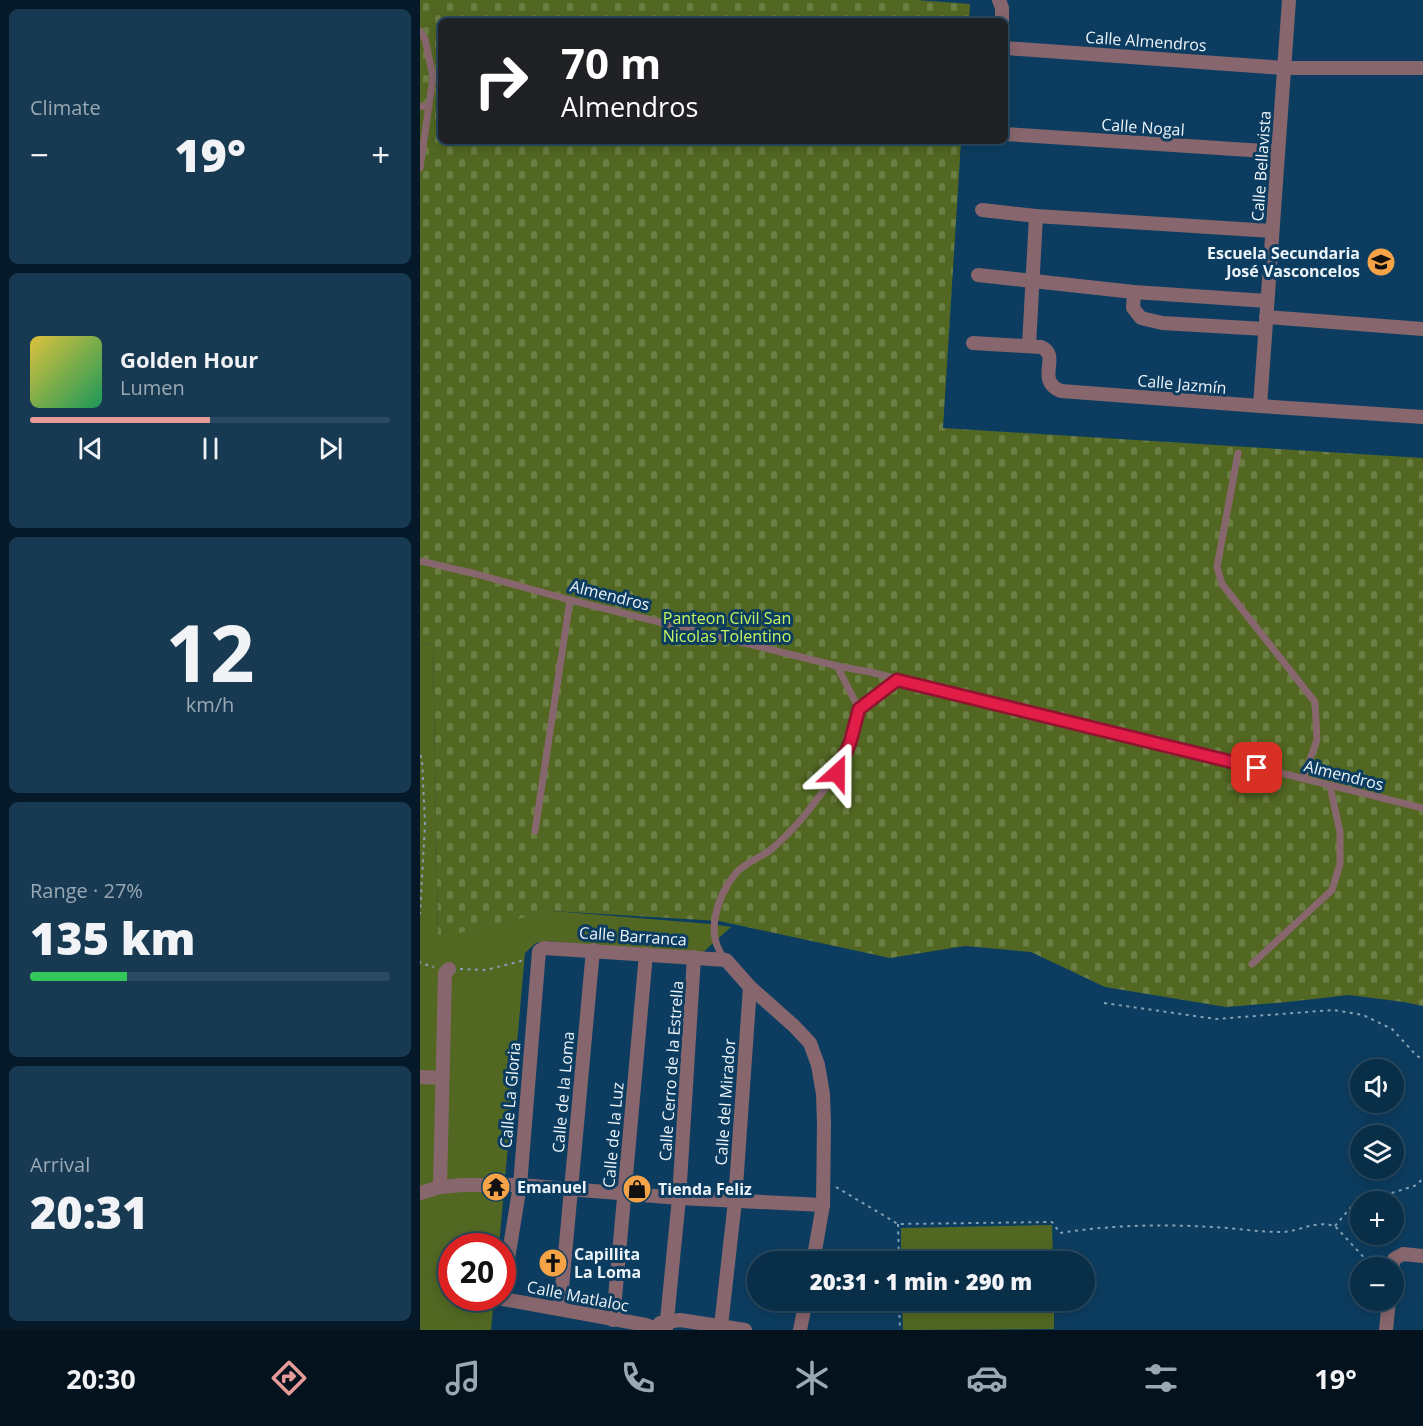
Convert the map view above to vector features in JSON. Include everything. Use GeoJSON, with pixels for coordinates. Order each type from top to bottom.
{"type":"FeatureCollection","features":[{"type":"Feature","properties":{"kind":"street"},"geometry":{"type":"LineString","coordinates":[[999,0],[1002,18]]}},
{"type":"Feature","properties":{"kind":"street","name":"Calle Bellavista"},"geometry":{"type":"LineString","coordinates":[[1260,406],[1289,0]]}},
{"type":"Feature","properties":{"kind":"street","name":"Calle Almendros"},"geometry":{"type":"LineString","coordinates":[[1008,48],[1284,68],[1423,68]]}},
{"type":"Feature","properties":{"kind":"street","name":"Calle Nogal"},"geometry":{"type":"LineString","coordinates":[[1008,134],[1278,152]]}},
{"type":"Feature","properties":{"kind":"street"},"geometry":{"type":"LineString","coordinates":[[982,210],[1036,216],[1272,231]]}},
{"type":"Feature","properties":{"kind":"street"},"geometry":{"type":"LineString","coordinates":[[973,343],[1029,346],[1036,216]]}},
{"type":"Feature","properties":{"kind":"street"},"geometry":{"type":"LineString","coordinates":[[978,275],[1134,292],[1268,301]]}},
{"type":"Feature","properties":{"kind":"street"},"geometry":{"type":"LineString","coordinates":[[1134,292],[1134,308],[1141,318],[1162,322],[1423,329]]}},
{"type":"Feature","properties":{"kind":"street","name":"Calle Jazmín"},"geometry":{"type":"LineString","coordinates":[[1029,346],[1041,346],[1047,350],[1049,380],[1053,387],[1061,391],[1423,417]]}},
{"type":"Feature","properties":{"kind":"street","name":"Calle Barranca"},"geometry":{"type":"LineString","coordinates":[[538,952],[544,948],[592,950],[726,960]]}},
{"type":"Feature","properties":{"kind":"street","name":"Calle de la Loma"},"geometry":{"type":"LineString","coordinates":[[560,1309],[592,950]]}},
{"type":"Feature","properties":{"kind":"street","name":"Calle La Gloria"},"geometry":{"type":"LineString","coordinates":[[512,1233],[520,1185],[538,952]]}},
{"type":"Feature","properties":{"kind":"street","name":"Calle de la Luz"},"geometry":{"type":"LineString","coordinates":[[614,1320],[646,954]]}},
{"type":"Feature","properties":{"kind":"street","name":"Calle Cerro de la Estrella"},"geometry":{"type":"LineString","coordinates":[[665,1327],[679,1198],[694,957]]}},
{"type":"Feature","properties":{"kind":"street"},"geometry":{"type":"LineString","coordinates":[[726,960],[750,987],[810,1043],[818,1065],[823,1094],[823,1206],[815,1251]]}},
{"type":"Feature","properties":{"kind":"street"},"geometry":{"type":"LineString","coordinates":[[440,1187],[445,973],[449,969]]}},
{"type":"Feature","properties":{"kind":"street","name":"Calle del Mirador"},"geometry":{"type":"LineString","coordinates":[[721,1326],[735,1201],[750,987]]}},
{"type":"Feature","properties":{"kind":"street"},"geometry":{"type":"LineString","coordinates":[[420,1077],[442,1077]]}},
{"type":"Feature","properties":{"kind":"street"},"geometry":{"type":"LineString","coordinates":[[420,1193],[440,1187],[484,1184],[520,1185],[679,1198],[823,1206]]}},
{"type":"Feature","properties":{"kind":"street"},"geometry":{"type":"LineString","coordinates":[[1400,1257],[1403,1254],[1423,1256]]}},
{"type":"Feature","properties":{"kind":"street","name":"Calle Matlaloc"},"geometry":{"type":"LineString","coordinates":[[516,1301],[646,1325],[665,1327],[680,1320],[745,1330]]}},
{"type":"Feature","properties":{"kind":"street"},"geometry":{"type":"LineString","coordinates":[[800,1330],[804,1311]]}},
{"type":"Feature","properties":{"kind":"street"},"geometry":{"type":"LineString","coordinates":[[1390,1311],[1391,1330]]}},
{"type":"Feature","properties":{"kind":"lane"},"geometry":{"type":"LineString","coordinates":[[420,30],[426,39],[433,77],[420,168]]}},
{"type":"Feature","properties":{"kind":"lane"},"geometry":{"type":"LineString","coordinates":[[420,106],[429,107]]}},
{"type":"Feature","properties":{"kind":"lane"},"geometry":{"type":"LineString","coordinates":[[1238,453],[1217,567],[1222,584],[1315,702],[1317,740],[1303,779]]}},
{"type":"Feature","properties":{"kind":"lane","name":"Almendros"},"geometry":{"type":"LineString","coordinates":[[420,561],[837,666],[1423,808]]}},
{"type":"Feature","properties":{"kind":"lane"},"geometry":{"type":"LineString","coordinates":[[535,831],[570,600]]}},
{"type":"Feature","properties":{"kind":"lane"},"geometry":{"type":"LineString","coordinates":[[837,666],[859,709]]}},
{"type":"Feature","properties":{"kind":"lane"},"geometry":{"type":"LineString","coordinates":[[726,960],[718,950],[714,924],[720,898],[735,874],[750,861],[772,849],[806,814],[837,773],[850,743],[859,709],[897,680]]}},
{"type":"Feature","properties":{"kind":"lane"},"geometry":{"type":"LineString","coordinates":[[1252,964],[1332,890],[1340,864],[1340,832],[1330,786]]}},
{"type":"Feature","properties":{"kind":"path"},"geometry":{"type":"LineString","coordinates":[[420,755],[425,824],[420,914]]}},
{"type":"Feature","properties":{"kind":"path"},"geometry":{"type":"LineString","coordinates":[[420,961],[420,963],[436,968],[486,970],[532,958],[538,952]]}},
{"type":"Feature","properties":{"kind":"path"},"geometry":{"type":"LineString","coordinates":[[1104,1003],[1216,1019],[1333,1010],[1363,1015],[1392,1029],[1417,1056],[1423,1059]]}},
{"type":"Feature","properties":{"kind":"path"},"geometry":{"type":"LineString","coordinates":[[1398,1191],[1417,1185],[1423,1178]]}},
{"type":"Feature","properties":{"kind":"path"},"geometry":{"type":"LineString","coordinates":[[823,1180],[898,1224],[1052,1222],[1060,1233],[1152,1225],[1283,1232],[1314,1224],[1328,1224],[1335,1226],[1363,1257]]}},
{"type":"Feature","properties":{"kind":"path"},"geometry":{"type":"LineString","coordinates":[[1335,1226],[1350,1208]]}},
{"type":"Feature","properties":{"kind":"path"},"geometry":{"type":"LineString","coordinates":[[898,1224],[899,1251]]}},
{"type":"Feature","properties":{"kind":"path"},"geometry":{"type":"LineString","coordinates":[[899,1311],[900,1330]]}},
{"type":"Feature","properties":{"kind":"green space","name":"Panteon Civil San Nicolas Tolentino"},"geometry":{"type":"Polygon","coordinates":[[[420,0],[916,0],[970,4],[969,18],[438,18],[438,144],[961,144],[943,428],[1423,458],[1423,1006],[1349,995],[1226,1007],[1105,987],[1031,952],[965,946],[890,958],[719,921],[552,911],[438,938],[433,643],[420,644],[420,0]]]}},
{"type":"Feature","properties":{"kind":"green space"},"geometry":{"type":"Polygon","coordinates":[[[433,643],[438,937],[552,911],[731,927],[700,955],[548,941],[536,943],[525,953],[500,1233],[438,1233],[438,1311],[493,1311],[491,1330],[420,1330],[420,644],[433,643]]]}},
{"type":"Feature","properties":{"kind":"green space"},"geometry":{"type":"Polygon","coordinates":[[[1052,1225],[1053,1251],[901,1251],[901,1228],[1052,1225]]]}},
{"type":"Feature","properties":{"kind":"green space"},"geometry":{"type":"Polygon","coordinates":[[[902,1311],[1054,1311],[1054,1329],[903,1330],[902,1311]]]}},
{"type":"Feature","properties":{"kind":"place","name":"Escuela Secundaria José Vasconcelos"},"geometry":{"type":"Point","coordinates":[1381,262]}},
{"type":"Feature","properties":{"kind":"place","name":"Emanuel"},"geometry":{"type":"Point","coordinates":[496,1187]}},
{"type":"Feature","properties":{"kind":"place","name":"Tienda Feliz"},"geometry":{"type":"Point","coordinates":[637,1189]}},
{"type":"Feature","properties":{"kind":"place","name":"Capillita La Loma"},"geometry":{"type":"Point","coordinates":[553,1263]}},
{"type":"Feature","properties":{"kind":"route"},"geometry":{"type":"LineString","coordinates":[[837,773],[850,743],[859,709],[897,680],[1257,768]]}}]}
